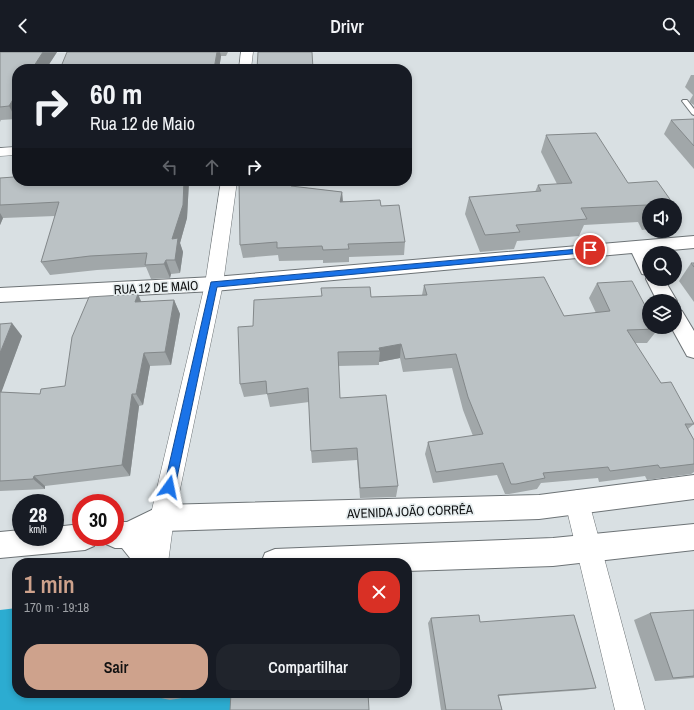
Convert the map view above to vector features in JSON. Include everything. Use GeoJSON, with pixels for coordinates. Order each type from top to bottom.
{"type":"FeatureCollection","features":[{"type":"Feature","properties":{"kind":"street"},"geometry":{"type":"LineString","coordinates":[[246,64],[247,52]]}},
{"type":"Feature","properties":{"kind":"street"},"geometry":{"type":"LineString","coordinates":[[0,152],[12,151]]}},
{"type":"Feature","properties":{"kind":"street"},"geometry":{"type":"LineString","coordinates":[[156,558],[162,518],[214,284],[228,186]]}},
{"type":"Feature","properties":{"kind":"street","name":"RUA 12 DE MAIO"},"geometry":{"type":"LineString","coordinates":[[0,295],[214,284],[694,242]]}},
{"type":"Feature","properties":{"kind":"street"},"geometry":{"type":"LineString","coordinates":[[636,246],[642,257]]}},
{"type":"Feature","properties":{"kind":"street"},"geometry":{"type":"LineString","coordinates":[[682,329],[694,350]]}},
{"type":"Feature","properties":{"kind":"street","name":"AVENIDA JOÃO CORRÊA"},"geometry":{"type":"LineString","coordinates":[[124,534],[162,518],[539,507],[694,487]]}},
{"type":"Feature","properties":{"kind":"street"},"geometry":{"type":"LineString","coordinates":[[577,502],[590,548],[630,710]]}},
{"type":"Feature","properties":{"kind":"street","name":"AVENIDA JOÃO CORRÊA"},"geometry":{"type":"LineString","coordinates":[[124,537],[146,558]]}},
{"type":"Feature","properties":{"kind":"street"},"geometry":{"type":"LineString","coordinates":[[401,558],[552,552],[694,537]]}},
{"type":"Feature","properties":{"kind":"street"},"geometry":{"type":"LineString","coordinates":[[0,545],[72,538]]}},
{"type":"Feature","properties":{"kind":"lane"},"geometry":{"type":"LineString","coordinates":[[685,101],[694,113]]}},
{"type":"Feature","properties":{"kind":"shaded area"},"geometry":{"type":"Polygon","coordinates":[[[12,609],[12,698],[256,698],[258,710],[0,710],[0,610],[12,609]]]}},
{"type":"Feature","properties":{"kind":"building"},"geometry":{"type":"Polygon","coordinates":[[[0,52],[43,52],[35,64],[12,64],[12,101],[9,106],[0,107],[0,52]]]}},
{"type":"Feature","properties":{"kind":"building"},"geometry":{"type":"Polygon","coordinates":[[[67,52],[217,52],[215,64],[62,64],[67,52]]]}},
{"type":"Feature","properties":{"kind":"building"},"geometry":{"type":"Polygon","coordinates":[[[258,52],[312,52],[313,64],[257,64],[258,52]]]}},
{"type":"Feature","properties":{"kind":"building"},"geometry":{"type":"Polygon","coordinates":[[[694,119],[694,146],[671,120],[694,119]]]}},
{"type":"Feature","properties":{"kind":"building"},"geometry":{"type":"Polygon","coordinates":[[[596,133],[628,183],[657,181],[669,198],[642,198],[642,205],[581,208],[587,219],[516,225],[520,232],[485,235],[469,197],[541,191],[538,185],[572,183],[546,135],[596,133]]]}},
{"type":"Feature","properties":{"kind":"building"},"geometry":{"type":"Polygon","coordinates":[[[12,177],[12,186],[184,186],[183,205],[172,239],[178,238],[175,260],[166,260],[164,264],[145,265],[147,253],[90,256],[41,262],[59,202],[0,205],[0,178],[12,177]]]}},
{"type":"Feature","properties":{"kind":"building"},"geometry":{"type":"Polygon","coordinates":[[[239,186],[291,186],[342,192],[340,202],[380,200],[381,206],[399,205],[405,242],[348,244],[349,249],[323,250],[322,246],[277,248],[277,242],[240,245],[239,186]]]}},
{"type":"Feature","properties":{"kind":"building"},"geometry":{"type":"Polygon","coordinates":[[[544,277],[564,316],[610,311],[597,283],[632,281],[642,300],[642,330],[627,330],[661,383],[671,382],[694,424],[685,424],[694,440],[694,464],[660,468],[658,465],[610,471],[608,467],[543,473],[545,478],[516,484],[511,484],[503,463],[436,472],[428,442],[483,434],[468,397],[456,354],[405,359],[401,344],[379,348],[380,351],[338,352],[340,398],[386,395],[398,486],[360,488],[357,448],[311,451],[308,388],[267,394],[266,381],[240,384],[238,327],[253,326],[254,300],[322,296],[321,288],[370,287],[371,297],[427,295],[424,285],[544,277]]]}},
{"type":"Feature","properties":{"kind":"building"},"geometry":{"type":"Polygon","coordinates":[[[138,294],[135,302],[174,300],[165,352],[144,353],[136,394],[132,394],[122,465],[34,476],[33,479],[0,481],[0,392],[40,394],[41,389],[65,386],[72,337],[89,297],[138,294]]]}},
{"type":"Feature","properties":{"kind":"building"},"geometry":{"type":"Polygon","coordinates":[[[12,323],[0,353],[0,324],[12,323]]]}},
{"type":"Feature","properties":{"kind":"building"},"geometry":{"type":"Polygon","coordinates":[[[694,610],[694,676],[673,678],[650,613],[694,610]]]}},
{"type":"Feature","properties":{"kind":"building"},"geometry":{"type":"Polygon","coordinates":[[[479,615],[480,622],[574,615],[596,688],[498,695],[502,710],[446,710],[431,618],[479,615]]]}},
{"type":"Feature","properties":{"kind":"building"},"geometry":{"type":"Polygon","coordinates":[[[231,698],[368,698],[369,710],[230,710],[231,698]]]}},
{"type":"Feature","properties":{"kind":"route"},"geometry":{"type":"LineString","coordinates":[[169,487],[214,284],[590,250]]}}]}
